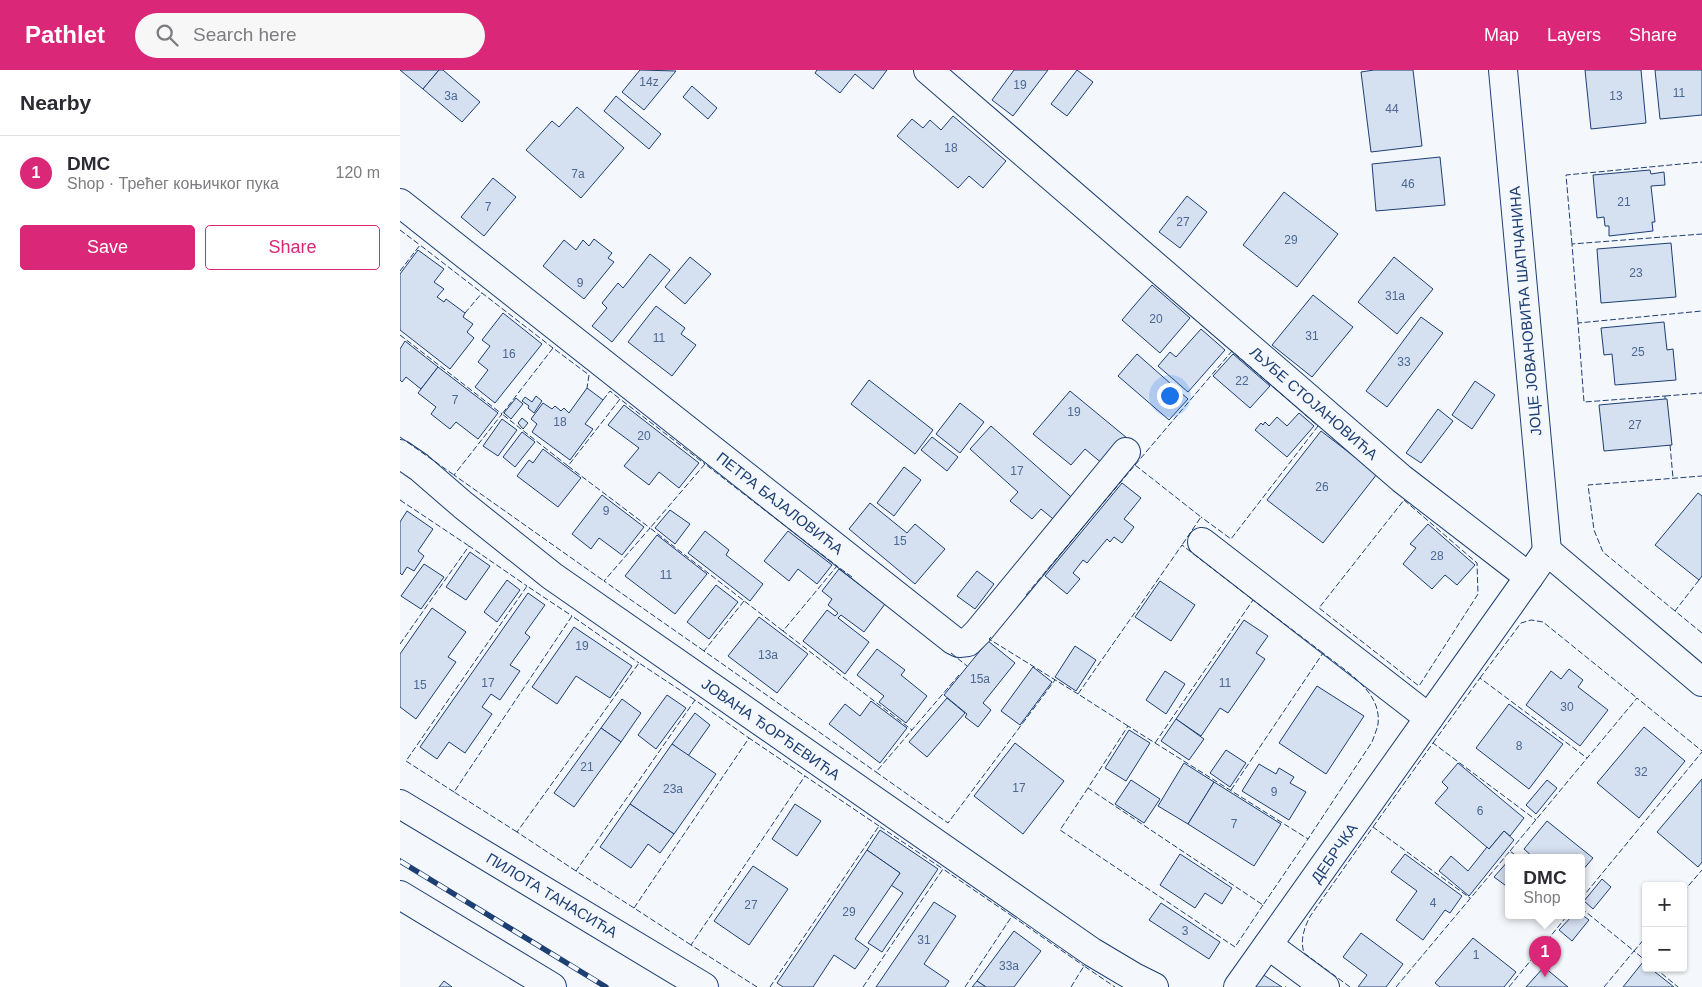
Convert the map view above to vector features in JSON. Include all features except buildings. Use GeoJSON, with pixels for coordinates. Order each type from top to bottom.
{"type":"FeatureCollection","features":[{"type":"Feature","properties":{"kind":"street","name":"ЉУБЕ СТОЈАНОВИЋА"},"geometry":{"type":"LineString","coordinates":[[928,70],[1402,479],[1529,577]]}},
{"type":"Feature","properties":{"kind":"street","name":"ЈОЦЕ ЈОВАНОВИЋА ШАПЧАНИНА"},"geometry":{"type":"LineString","coordinates":[[1503,70],[1547,552]]}},
{"type":"Feature","properties":{"kind":"street","name":"ПЕТРА БАЈАЛОВИЋА"},"geometry":{"type":"LineString","coordinates":[[400,202],[945,634],[960,643],[968,642],[978,632],[1126,452]]}},
{"type":"Feature","properties":{"kind":"street","name":"ЈОВАНА ЂОРЂЕВИЋА"},"geometry":{"type":"LineString","coordinates":[[400,454],[552,576],[1092,952],[1134,978],[1154,987]]}},
{"type":"Feature","properties":{"kind":"street"},"geometry":{"type":"LineString","coordinates":[[1202,542],[1429,718]]}},
{"type":"Feature","properties":{"kind":"street"},"geometry":{"type":"LineString","coordinates":[[1529,577],[1547,552],[1702,682]]}},
{"type":"Feature","properties":{"kind":"street","name":"ДЕБРЧКА"},"geometry":{"type":"LineString","coordinates":[[1238,987],[1529,577]]}},
{"type":"Feature","properties":{"kind":"street","name":"ПИЛОТА ТАНАСИЋА"},"geometry":{"type":"LineString","coordinates":[[400,804],[704,987]]}},
{"type":"Feature","properties":{"kind":"street"},"geometry":{"type":"LineString","coordinates":[[400,895],[552,987]]}},
{"type":"Feature","properties":{"kind":"street"},"geometry":{"type":"LineString","coordinates":[[1268,945],[1325,987]]}},
{"type":"Feature","properties":{"kind":"railway"},"geometry":{"type":"LineString","coordinates":[[400,861],[606,987]]}},
{"type":"Feature","properties":{"kind":"fence"},"geometry":{"type":"LineString","coordinates":[[1572,244],[1566,175],[1702,162]]}},
{"type":"Feature","properties":{"kind":"fence"},"geometry":{"type":"LineString","coordinates":[[400,230],[420,245]]}},
{"type":"Feature","properties":{"kind":"fence"},"geometry":{"type":"LineString","coordinates":[[1578,323],[1572,244],[1702,234]]}},
{"type":"Feature","properties":{"kind":"fence"},"geometry":{"type":"LineString","coordinates":[[400,271],[420,245],[553,348]]}},
{"type":"Feature","properties":{"kind":"fence"},"geometry":{"type":"LineString","coordinates":[[465,313],[482,293]]}},
{"type":"Feature","properties":{"kind":"fence"},"geometry":{"type":"LineString","coordinates":[[1665,399],[1665,396],[1584,402],[1578,323],[1702,311]]}},
{"type":"Feature","properties":{"kind":"fence"},"geometry":{"type":"LineString","coordinates":[[400,335],[502,414],[454,475],[604,581]]}},
{"type":"Feature","properties":{"kind":"fence"},"geometry":{"type":"LineString","coordinates":[[568,466],[502,414],[553,348],[589,375],[587,388]]}},
{"type":"Feature","properties":{"kind":"fence"},"geometry":{"type":"LineString","coordinates":[[1135,465],[1232,351],[1318,426],[1231,539],[1201,517]]}},
{"type":"Feature","properties":{"kind":"fence"},"geometry":{"type":"LineString","coordinates":[[603,400],[610,391],[620,399]]}},
{"type":"Feature","properties":{"kind":"fence"},"geometry":{"type":"LineString","coordinates":[[1665,396],[1702,393]]}},
{"type":"Feature","properties":{"kind":"fence"},"geometry":{"type":"LineString","coordinates":[[704,651],[604,581],[650,528],[568,466],[620,399],[705,464]]}},
{"type":"Feature","properties":{"kind":"fence"},"geometry":{"type":"LineString","coordinates":[[400,437],[454,475]]}},
{"type":"Feature","properties":{"kind":"fence"},"geometry":{"type":"LineString","coordinates":[[1670,445],[1673,478]]}},
{"type":"Feature","properties":{"kind":"fence"},"geometry":{"type":"LineString","coordinates":[[783,631],[650,528],[705,464],[837,566]]}},
{"type":"Feature","properties":{"kind":"fence"},"geometry":{"type":"LineString","coordinates":[[1026,595],[1135,465],[1201,517],[1182,545]]}},
{"type":"Feature","properties":{"kind":"fence"},"geometry":{"type":"LineString","coordinates":[[1675,611],[1603,552],[1594,530],[1588,485],[1702,476]]}},
{"type":"Feature","properties":{"kind":"fence"},"geometry":{"type":"LineString","coordinates":[[400,500],[469,546]]}},
{"type":"Feature","properties":{"kind":"fence"},"geometry":{"type":"LineString","coordinates":[[1404,500],[1477,563],[1478,594],[1419,686],[1319,608],[1404,500]]}},
{"type":"Feature","properties":{"kind":"fence"},"geometry":{"type":"LineString","coordinates":[[1128,726],[1078,694],[1182,545],[1253,600]]}},
{"type":"Feature","properties":{"kind":"fence"},"geometry":{"type":"LineString","coordinates":[[400,644],[469,546],[527,586]]}},
{"type":"Feature","properties":{"kind":"fence"},"geometry":{"type":"LineString","coordinates":[[852,577],[837,566],[783,631],[912,730]]}},
{"type":"Feature","properties":{"kind":"fence"},"geometry":{"type":"LineString","coordinates":[[1699,580],[1675,611],[1702,633]]}},
{"type":"Feature","properties":{"kind":"fence"},"geometry":{"type":"LineString","coordinates":[[454,792],[406,761],[527,586],[572,616]]}},
{"type":"Feature","properties":{"kind":"fence"},"geometry":{"type":"LineString","coordinates":[[1155,743],[1253,600],[1323,653]]}},
{"type":"Feature","properties":{"kind":"fence"},"geometry":{"type":"LineString","coordinates":[[744,601],[704,651],[876,772]]}},
{"type":"Feature","properties":{"kind":"fence"},"geometry":{"type":"LineString","coordinates":[[517,832],[454,792],[572,616],[639,663]]}},
{"type":"Feature","properties":{"kind":"fence"},"geometry":{"type":"LineString","coordinates":[[1480,678],[1521,623],[1531,620],[1543,622],[1637,698]]}},
{"type":"Feature","properties":{"kind":"fence"},"geometry":{"type":"LineString","coordinates":[[991,637],[989,639],[1078,694]]}},
{"type":"Feature","properties":{"kind":"fence"},"geometry":{"type":"LineString","coordinates":[[951,653],[967,666]]}},
{"type":"Feature","properties":{"kind":"fence"},"geometry":{"type":"LineString","coordinates":[[1231,790],[1323,653],[1351,675],[1368,692],[1378,712],[1378,724],[1372,742],[1308,839],[1128,726],[1088,788],[1263,905],[1308,839]]}},
{"type":"Feature","properties":{"kind":"fence"},"geometry":{"type":"LineString","coordinates":[[576,871],[517,832],[639,663],[695,700]]}},
{"type":"Feature","properties":{"kind":"fence"},"geometry":{"type":"LineString","coordinates":[[959,675],[876,772],[948,823],[1055,680]]}},
{"type":"Feature","properties":{"kind":"fence"},"geometry":{"type":"LineString","coordinates":[[1433,743],[1480,678],[1587,758]]}},
{"type":"Feature","properties":{"kind":"fence"},"geometry":{"type":"LineString","coordinates":[[1510,851],[1637,698],[1702,751]]}},
{"type":"Feature","properties":{"kind":"fence"},"geometry":{"type":"LineString","coordinates":[[634,908],[576,871],[695,700],[749,738]]}},
{"type":"Feature","properties":{"kind":"fence"},"geometry":{"type":"LineString","coordinates":[[691,945],[634,908],[749,738],[805,776]]}},
{"type":"Feature","properties":{"kind":"fence"},"geometry":{"type":"LineString","coordinates":[[1373,827],[1433,743],[1536,820]]}},
{"type":"Feature","properties":{"kind":"fence"},"geometry":{"type":"LineString","coordinates":[[1585,894],[1702,752]]}},
{"type":"Feature","properties":{"kind":"fence"},"geometry":{"type":"LineString","coordinates":[[757,987],[691,945],[805,776],[879,826]]}},
{"type":"Feature","properties":{"kind":"fence"},"geometry":{"type":"LineString","coordinates":[[1088,788],[1060,830],[1235,947],[1263,905]]}},
{"type":"Feature","properties":{"kind":"fence"},"geometry":{"type":"LineString","coordinates":[[770,987],[879,826],[943,869]]}},
{"type":"Feature","properties":{"kind":"fence"},"geometry":{"type":"LineString","coordinates":[[1350,987],[1304,953],[1303,938],[1306,924],[1311,915],[1373,827],[1470,898]]}},
{"type":"Feature","properties":{"kind":"fence"},"geometry":{"type":"LineString","coordinates":[[1507,854],[1510,851],[1514,854]]}},
{"type":"Feature","properties":{"kind":"fence"},"geometry":{"type":"LineString","coordinates":[[1396,987],[1505,857]]}},
{"type":"Feature","properties":{"kind":"fence"},"geometry":{"type":"LineString","coordinates":[[863,987],[943,869],[1012,916]]}},
{"type":"Feature","properties":{"kind":"fence"},"geometry":{"type":"LineString","coordinates":[[1687,887],[1702,870]]}},
{"type":"Feature","properties":{"kind":"fence"},"geometry":{"type":"LineString","coordinates":[[1585,911],[1634,951],[1642,942]]}},
{"type":"Feature","properties":{"kind":"fence"},"geometry":{"type":"LineString","coordinates":[[965,987],[1012,916],[1084,966]]}},
{"type":"Feature","properties":{"kind":"fence"},"geometry":{"type":"LineString","coordinates":[[1509,987],[1565,919]]}},
{"type":"Feature","properties":{"kind":"fence"},"geometry":{"type":"LineString","coordinates":[[1604,987],[1634,951],[1642,958]]}},
{"type":"Feature","properties":{"kind":"fence"},"geometry":{"type":"LineString","coordinates":[[1071,987],[1084,966],[1115,987]]}},
{"type":"Feature","properties":{"kind":"fence"},"geometry":{"type":"LineString","coordinates":[[1660,972],[1678,987]]}},
{"type":"Feature","properties":{"kind":"place","name":"DMC"},"geometry":{"type":"Point","coordinates":[1545,977]}}]}
